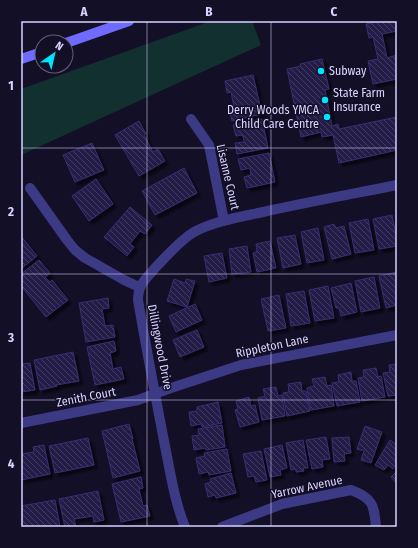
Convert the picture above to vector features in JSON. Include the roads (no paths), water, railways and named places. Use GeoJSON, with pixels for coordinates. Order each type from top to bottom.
{"type":"FeatureCollection","features":[{"type":"Feature","properties":{"kind":"main road"},"geometry":{"type":"LineString","coordinates":[[74,40],[129,21]]}},
{"type":"Feature","properties":{"kind":"main road"},"geometry":{"type":"LineString","coordinates":[[21,59],[34,55]]}},
{"type":"Feature","properties":{"kind":"street","name":"Lisanne Court"},"geometry":{"type":"LineString","coordinates":[[191,119],[209,146],[224,221]]}},
{"type":"Feature","properties":{"kind":"street"},"geometry":{"type":"LineString","coordinates":[[30,188],[75,250],[90,261],[139,287],[170,252],[185,238],[200,229],[224,221],[290,206],[397,185]]}},
{"type":"Feature","properties":{"kind":"street","name":"Dillingwood Drive"},"geometry":{"type":"LineString","coordinates":[[139,287],[138,300],[155,394],[172,482],[185,527]]}},
{"type":"Feature","properties":{"kind":"street","name":"Rippleton Lane"},"geometry":{"type":"LineString","coordinates":[[155,394],[241,365],[397,335]]}},
{"type":"Feature","properties":{"kind":"street","name":"Zenith Court"},"geometry":{"type":"LineString","coordinates":[[21,423],[138,400],[155,394]]}},
{"type":"Feature","properties":{"kind":"street","name":"Yarrow Avenue"},"geometry":{"type":"LineString","coordinates":[[222,527],[282,504],[351,490],[361,494],[372,502],[375,513],[376,527]]}},
{"type":"Feature","properties":{"kind":"place","name":"Subway"},"geometry":{"type":"Point","coordinates":[321,71]}},
{"type":"Feature","properties":{"kind":"place","name":"State Farm Insurance"},"geometry":{"type":"Point","coordinates":[325,100]}},
{"type":"Feature","properties":{"kind":"place","name":"Derry Woods YMCA Child Care Centre"},"geometry":{"type":"Point","coordinates":[327,117]}}]}
